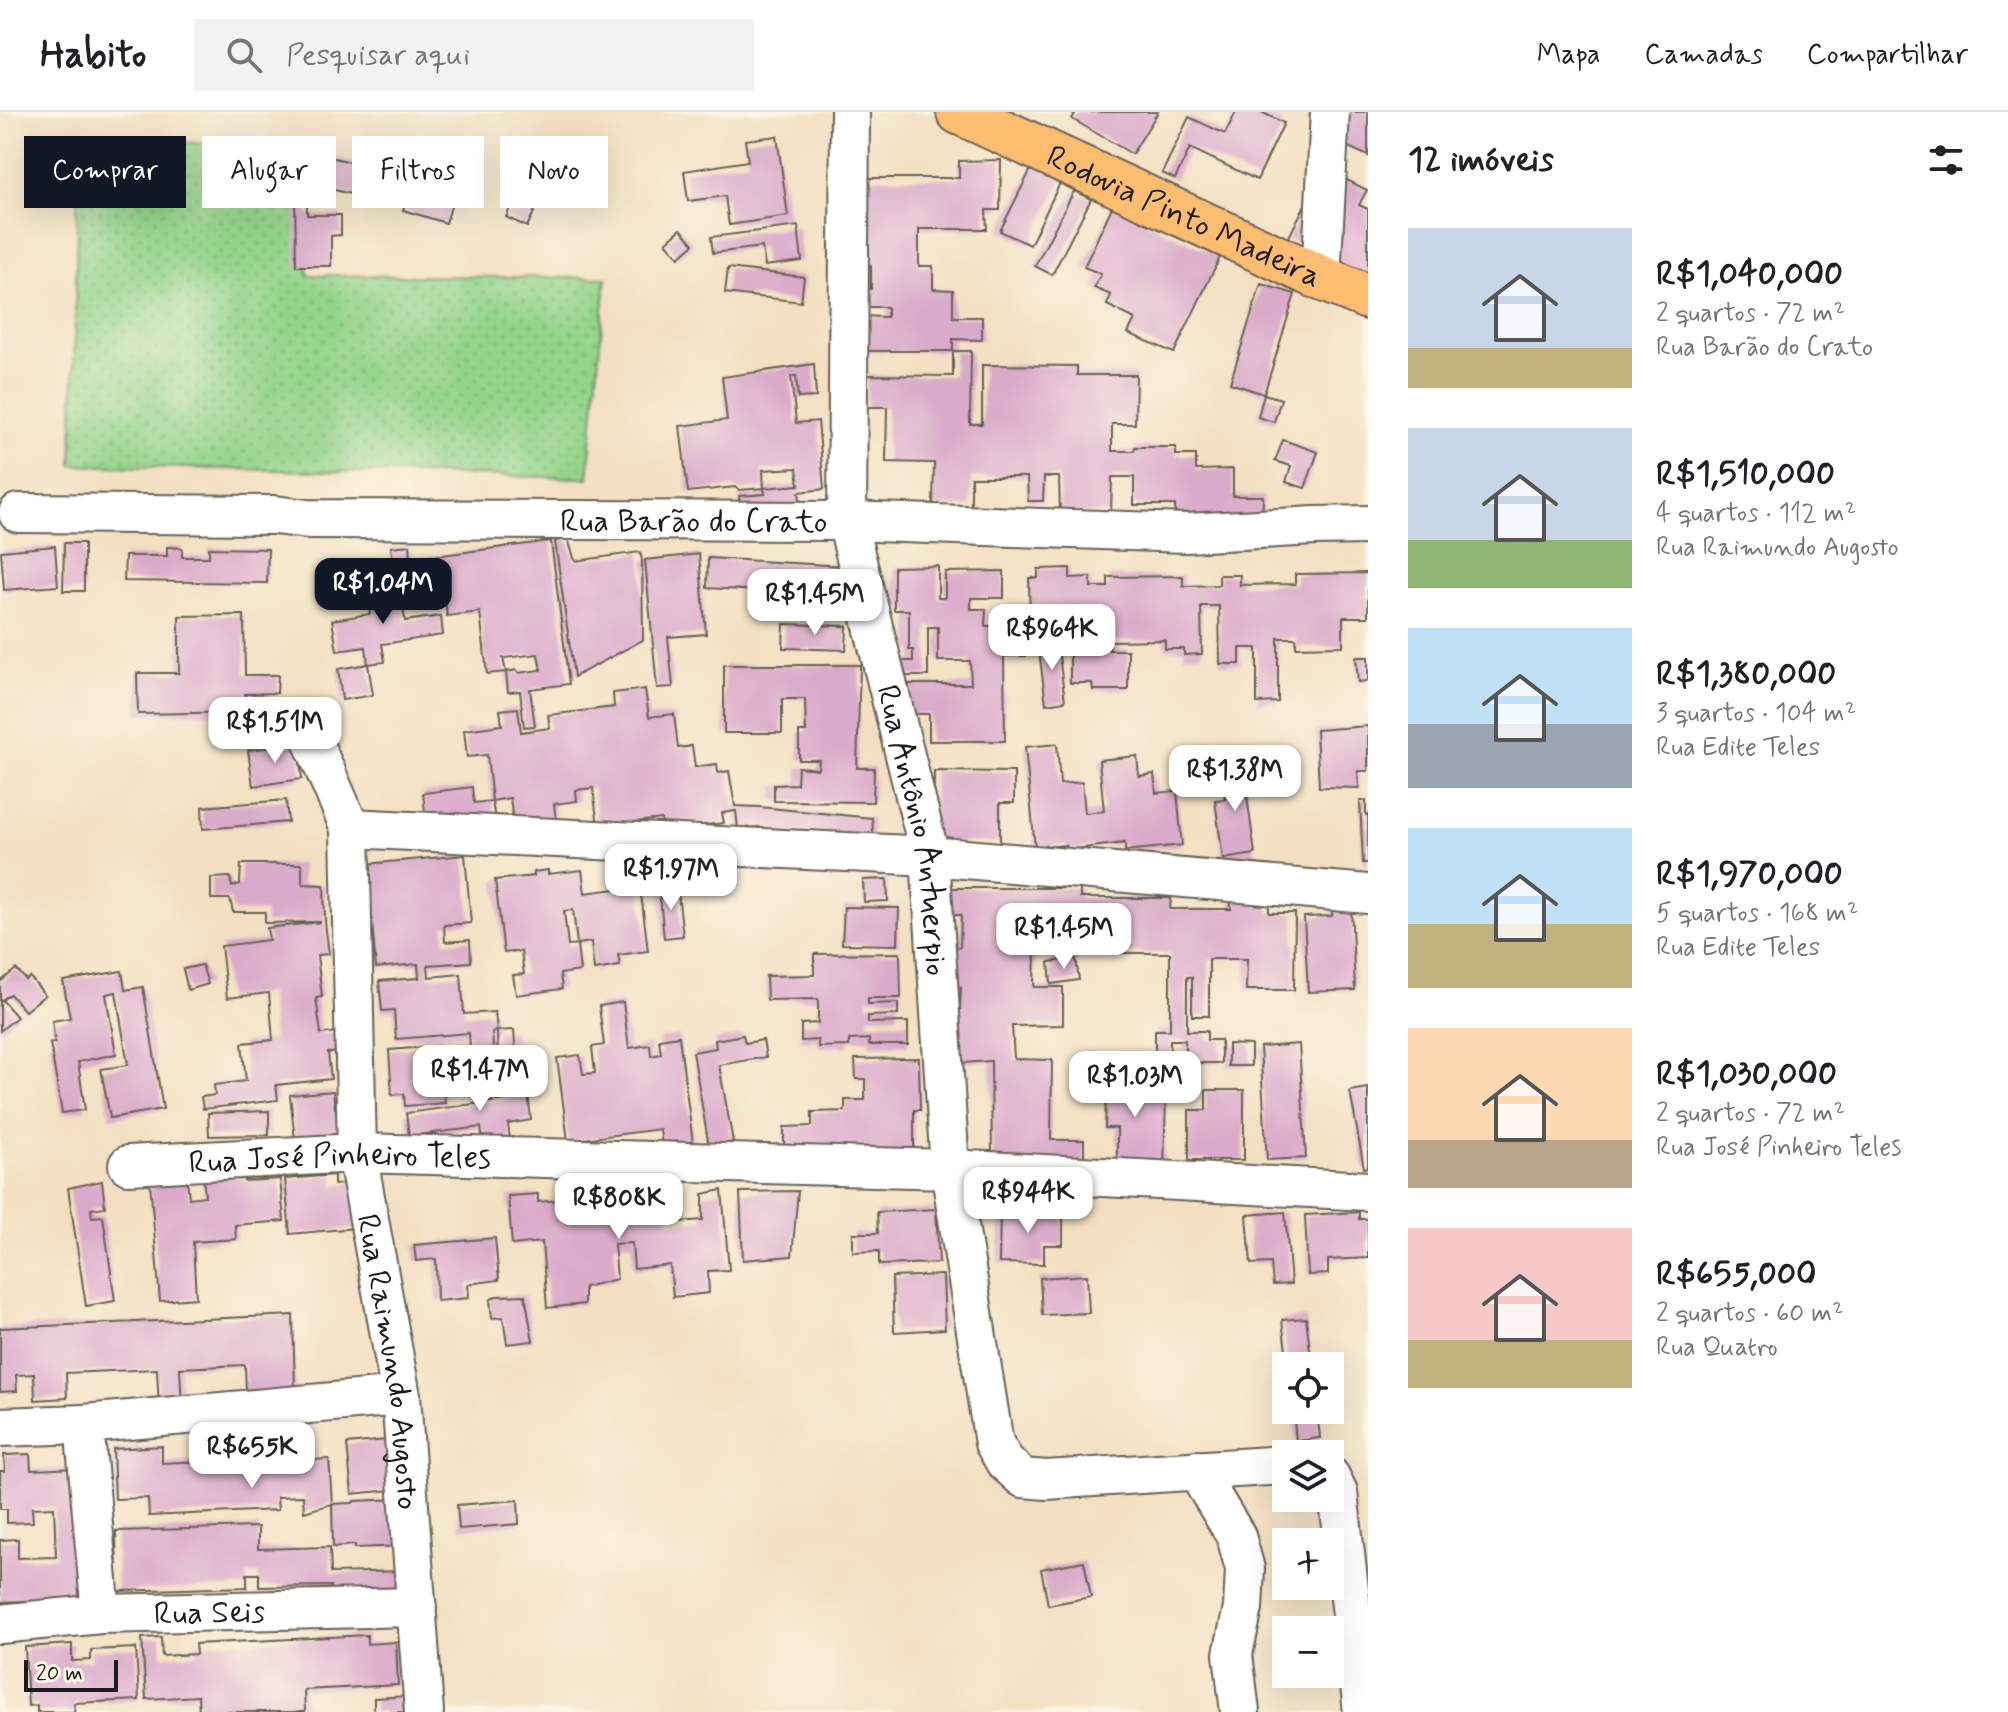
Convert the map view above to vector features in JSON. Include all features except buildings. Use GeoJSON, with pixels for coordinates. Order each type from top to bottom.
{"type":"FeatureCollection","features":[{"type":"Feature","properties":{"kind":"main road","name":"Rodovia Pinto Madeira"},"geometry":{"type":"LineString","coordinates":[[959,112],[1368,297]]}},
{"type":"Feature","properties":{"kind":"street","name":"Rua Antônio Antuerpio"},"geometry":{"type":"LineString","coordinates":[[850,112],[847,521],[930,856],[950,1169],[994,1443],[1005,1462],[1023,1478],[1046,1480],[1196,1470]]}},
{"type":"Feature","properties":{"kind":"street"},"geometry":{"type":"LineString","coordinates":[[1321,278],[1330,112]]}},
{"type":"Feature","properties":{"kind":"street","name":"Rua Barão do Crato"},"geometry":{"type":"LineString","coordinates":[[18,513],[274,515],[308,519],[847,521],[1186,533],[1368,525]]}},
{"type":"Feature","properties":{"kind":"street","name":"Rua Raimundo Augosto"},"geometry":{"type":"LineString","coordinates":[[309,733],[350,828],[357,1153],[401,1396],[424,1712]]}},
{"type":"Feature","properties":{"kind":"street"},"geometry":{"type":"LineString","coordinates":[[350,828],[930,856],[1368,894]]}},
{"type":"Feature","properties":{"kind":"street","name":"Rua José Pinheiro Teles"},"geometry":{"type":"LineString","coordinates":[[128,1165],[357,1153],[950,1169],[1368,1191]]}},
{"type":"Feature","properties":{"kind":"street"},"geometry":{"type":"LineString","coordinates":[[0,1427],[84,1424],[401,1396]]}},
{"type":"Feature","properties":{"kind":"street"},"geometry":{"type":"LineString","coordinates":[[84,1424],[101,1614]]}},
{"type":"Feature","properties":{"kind":"street"},"geometry":{"type":"LineString","coordinates":[[1240,1712],[1233,1654],[1243,1608],[1245,1569],[1236,1536],[1196,1470],[1272,1466]]}},
{"type":"Feature","properties":{"kind":"street"},"geometry":{"type":"LineString","coordinates":[[1340,1512],[1363,1712]]}},
{"type":"Feature","properties":{"kind":"street","name":"Rua Seis"},"geometry":{"type":"LineString","coordinates":[[0,1624],[101,1614],[417,1607]]}},
{"type":"Feature","properties":{"kind":"green space"},"geometry":{"type":"Polygon","coordinates":[[[79,133],[114,136],[79,136],[79,133]]]}},
{"type":"Feature","properties":{"kind":"green space"},"geometry":{"type":"Polygon","coordinates":[[[186,142],[202,143],[202,208],[298,208],[308,275],[606,278],[588,478],[72,465],[77,208],[186,208],[186,142]]]}}]}
